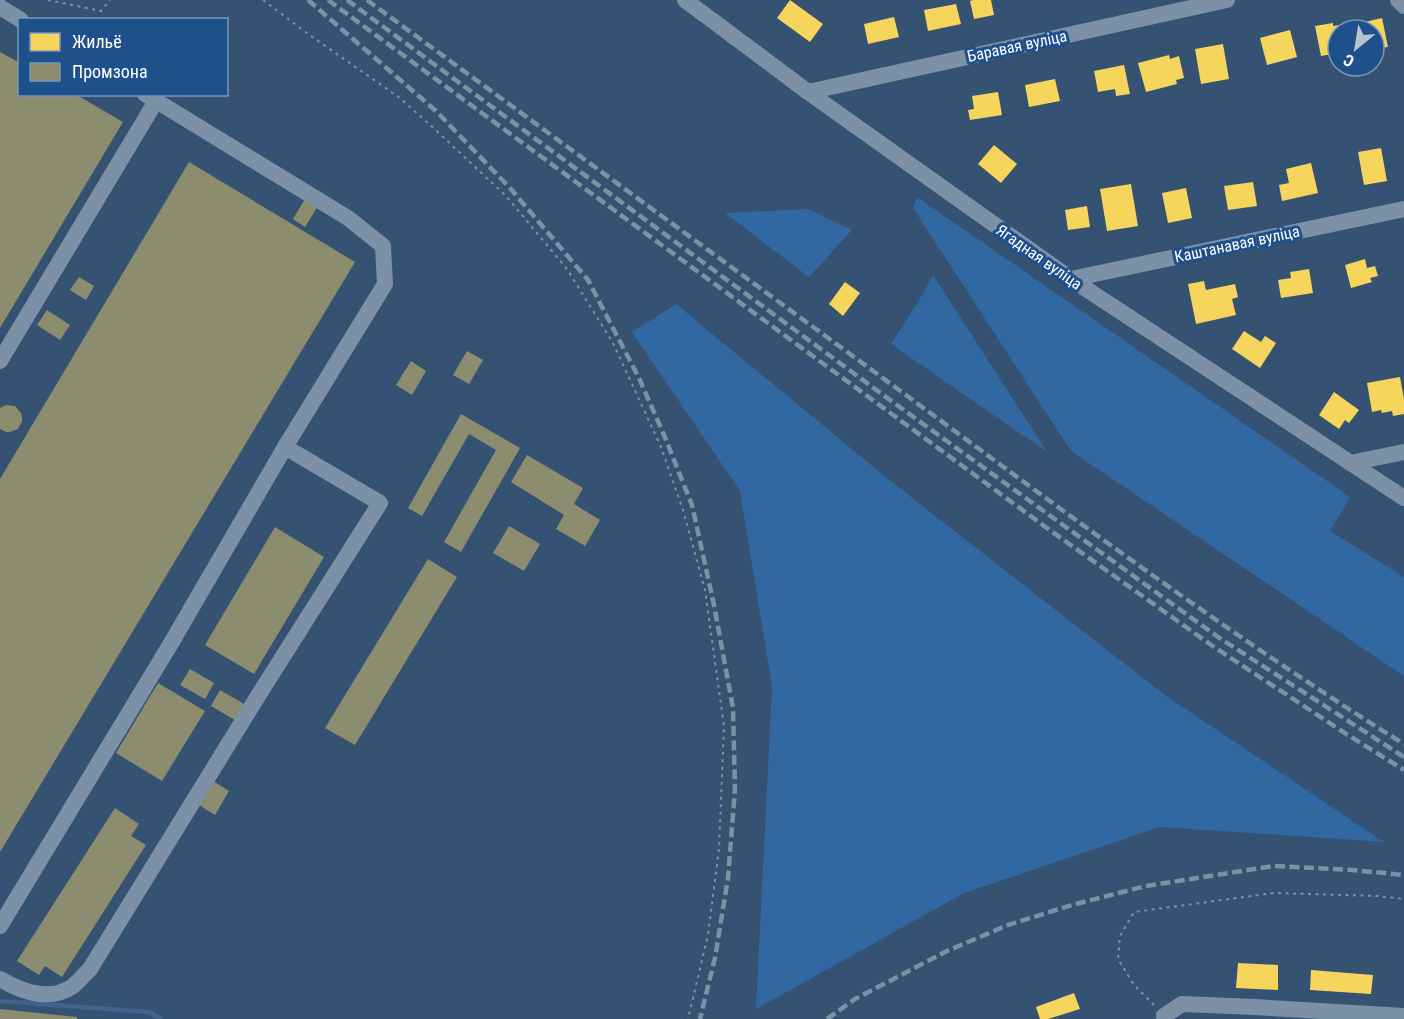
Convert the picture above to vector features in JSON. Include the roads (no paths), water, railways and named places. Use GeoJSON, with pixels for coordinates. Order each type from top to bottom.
{"type":"FeatureCollection","features":[{"type":"Feature","properties":{"kind":"street","name":"Ягадная вуліца"},"geometry":{"type":"LineString","coordinates":[[685,0],[808,92],[1071,279],[1404,498]]}},
{"type":"Feature","properties":{"kind":"street","name":"Баравая вуліца"},"geometry":{"type":"LineString","coordinates":[[808,92],[1227,0]]}},
{"type":"Feature","properties":{"kind":"street"},"geometry":{"type":"LineString","coordinates":[[1398,0],[1404,6]]}},
{"type":"Feature","properties":{"kind":"street"},"geometry":{"type":"LineString","coordinates":[[0,7],[18,18]]}},
{"type":"Feature","properties":{"kind":"street"},"geometry":{"type":"LineString","coordinates":[[0,361],[150,98],[348,218],[383,246],[385,284],[285,447],[176,635],[0,926]]}},
{"type":"Feature","properties":{"kind":"street","name":"Каштанавая вуліца"},"geometry":{"type":"LineString","coordinates":[[1071,279],[1404,209]]}},
{"type":"Feature","properties":{"kind":"street"},"geometry":{"type":"LineString","coordinates":[[0,979],[16,988],[37,994],[57,993],[73,986],[90,969],[380,502],[285,447]]}},
{"type":"Feature","properties":{"kind":"street"},"geometry":{"type":"LineString","coordinates":[[1350,463],[1404,452]]}},
{"type":"Feature","properties":{"kind":"street"},"geometry":{"type":"LineString","coordinates":[[1164,1018],[1182,1004],[1404,1016]]}},
{"type":"Feature","properties":{"kind":"waterway"},"geometry":{"type":"LineString","coordinates":[[0,1001],[149,1012],[161,1019]]}},
{"type":"Feature","properties":{"kind":"railway"},"geometry":{"type":"LineString","coordinates":[[308,0],[436,111],[510,188],[588,280],[639,378],[692,505],[733,708],[735,789],[728,878],[715,958],[700,1019]]}},
{"type":"Feature","properties":{"kind":"railway"},"geometry":{"type":"LineString","coordinates":[[328,0],[1051,531],[1214,647],[1404,770]]}},
{"type":"Feature","properties":{"kind":"railway"},"geometry":{"type":"LineString","coordinates":[[347,0],[890,400],[1218,637],[1404,757]]}},
{"type":"Feature","properties":{"kind":"railway"},"geometry":{"type":"LineString","coordinates":[[367,0],[1146,570],[1273,659],[1404,744]]}},
{"type":"Feature","properties":{"kind":"railway"},"geometry":{"type":"LineString","coordinates":[[827,1019],[855,999],[947,951],[1008,925],[1072,905],[1146,886],[1274,866],[1404,875]]}}]}
